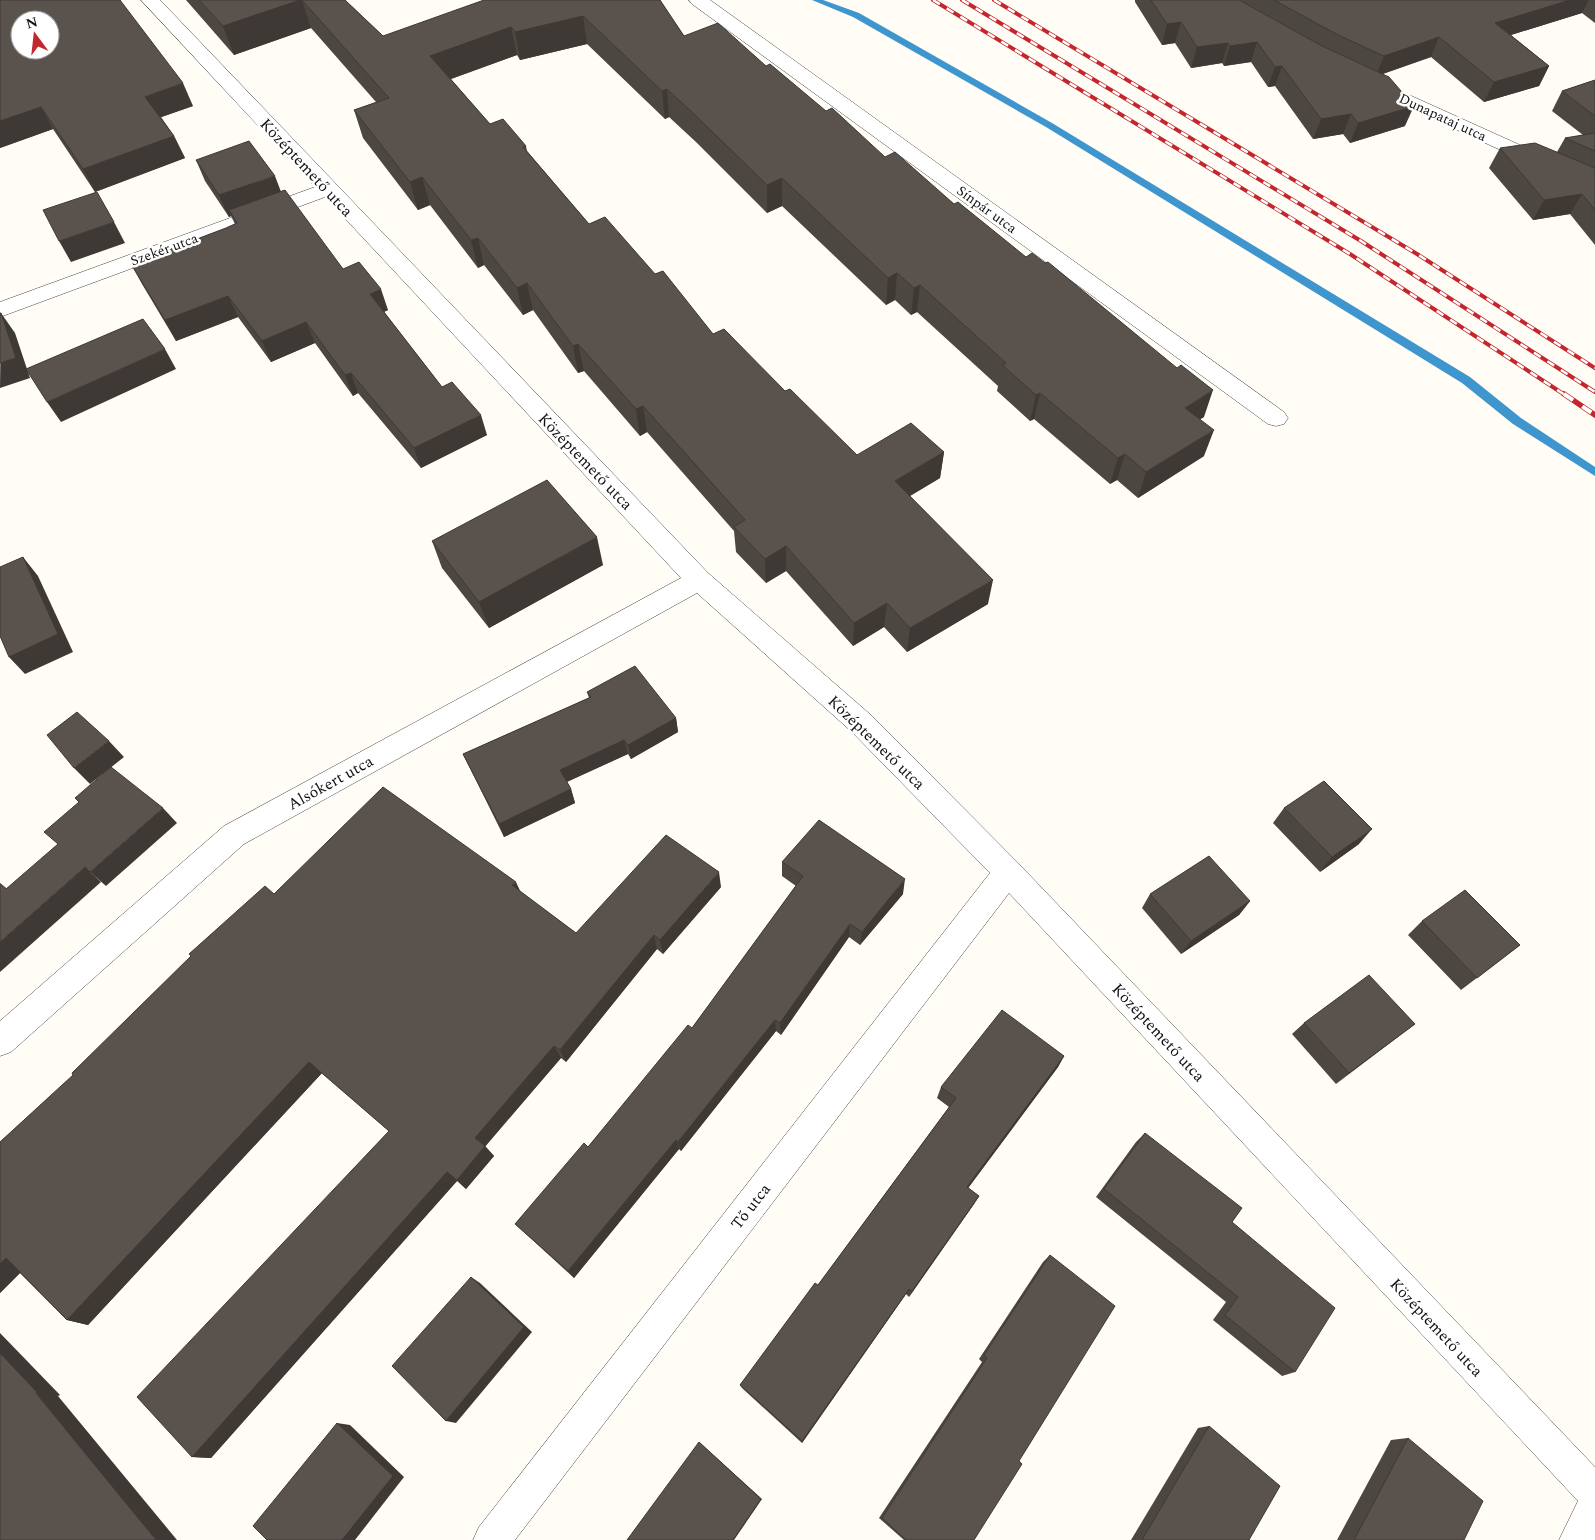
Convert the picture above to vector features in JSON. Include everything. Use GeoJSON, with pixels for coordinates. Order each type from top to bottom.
{"type":"FeatureCollection","features":[{"type":"Feature","properties":{"kind":"street","name":"Középtemető utca"},"geometry":{"type":"LineString","coordinates":[[150,0],[699,580],[862,724],[1008,872],[1595,1493]]}},
{"type":"Feature","properties":{"kind":"street","name":"Sínpár utca"},"geometry":{"type":"LineString","coordinates":[[698,0],[1276,418]]}},
{"type":"Feature","properties":{"kind":"street","name":"Dunapataj utca"},"geometry":{"type":"LineString","coordinates":[[1358,77],[1595,187]]}},
{"type":"Feature","properties":{"kind":"street","name":"Szekér utca"},"geometry":{"type":"LineString","coordinates":[[0,310],[328,189]]}},
{"type":"Feature","properties":{"kind":"street","name":"Alsókert utca"},"geometry":{"type":"LineString","coordinates":[[0,1041],[234,835],[699,580]]}},
{"type":"Feature","properties":{"kind":"street","name":"Tő utca"},"geometry":{"type":"LineString","coordinates":[[492,1540],[1008,872]]}},
{"type":"Feature","properties":{"kind":"street"},"geometry":{"type":"LineString","coordinates":[[1578,1540],[1595,1504]]}},
{"type":"Feature","properties":{"kind":"building"},"geometry":{"type":"Polygon","coordinates":[[[0,0],[120,0],[183,83],[145,97],[174,136],[83,169],[41,107],[0,121],[0,0]]]}},
{"type":"Feature","properties":{"kind":"building"},"geometry":{"type":"Polygon","coordinates":[[[199,0],[300,0],[223,26],[199,0]]]}},
{"type":"Feature","properties":{"kind":"building"},"geometry":{"type":"Polygon","coordinates":[[[302,0],[345,0],[383,36],[484,0],[660,0],[684,36],[718,23],[766,66],[770,64],[826,111],[832,108],[885,157],[895,152],[954,204],[958,202],[1026,257],[1032,253],[1045,263],[1048,262],[1177,368],[1181,365],[1213,390],[1185,408],[1214,430],[1146,472],[1125,454],[1118,458],[1040,393],[1036,395],[1002,365],[1006,363],[920,285],[914,288],[897,273],[888,278],[782,178],[767,185],[667,89],[662,91],[583,16],[515,32],[511,27],[430,56],[490,124],[503,119],[526,146],[523,147],[589,224],[605,217],[655,274],[663,271],[713,334],[724,329],[785,391],[790,389],[857,455],[911,423],[944,452],[895,481],[993,580],[910,628],[887,603],[854,623],[786,546],[765,559],[734,527],[745,520],[643,406],[636,409],[578,344],[573,346],[527,283],[517,288],[478,238],[471,240],[422,177],[410,182],[354,110],[389,98],[302,0]]]}},
{"type":"Feature","properties":{"kind":"building"},"geometry":{"type":"Polygon","coordinates":[[[1151,0],[1239,0],[1322,46],[1389,77],[1414,106],[1358,123],[1351,114],[1321,119],[1282,66],[1275,67],[1257,42],[1230,46],[1228,43],[1197,47],[1181,22],[1167,24],[1151,0]]]}},
{"type":"Feature","properties":{"kind":"building"},"geometry":{"type":"Polygon","coordinates":[[[1274,0],[1570,0],[1495,23],[1549,66],[1494,82],[1439,37],[1384,56],[1338,35],[1274,0]]]}},
{"type":"Feature","properties":{"kind":"building"},"geometry":{"type":"Polygon","coordinates":[[[1595,80],[1595,116],[1562,91],[1595,80]]]}},
{"type":"Feature","properties":{"kind":"building"},"geometry":{"type":"Polygon","coordinates":[[[1595,133],[1595,151],[1565,138],[1595,133]]]}},
{"type":"Feature","properties":{"kind":"building"},"geometry":{"type":"Polygon","coordinates":[[[249,141],[275,176],[219,195],[196,160],[249,141]]]}},
{"type":"Feature","properties":{"kind":"building"},"geometry":{"type":"Polygon","coordinates":[[[1535,143],[1595,168],[1595,210],[1582,194],[1544,200],[1500,148],[1535,143]]]}},
{"type":"Feature","properties":{"kind":"building"},"geometry":{"type":"Polygon","coordinates":[[[285,190],[343,269],[359,262],[381,289],[370,294],[442,387],[452,382],[481,415],[414,448],[351,373],[345,375],[306,322],[262,341],[228,296],[165,320],[131,264],[237,223],[229,210],[285,190]]]}},
{"type":"Feature","properties":{"kind":"building"},"geometry":{"type":"Polygon","coordinates":[[[97,192],[114,222],[59,241],[43,210],[97,192]]]}},
{"type":"Feature","properties":{"kind":"building"},"geometry":{"type":"Polygon","coordinates":[[[0,313],[16,358],[0,363],[0,313]]]}},
{"type":"Feature","properties":{"kind":"building"},"geometry":{"type":"Polygon","coordinates":[[[143,319],[165,349],[47,402],[26,369],[143,319]]]}},
{"type":"Feature","properties":{"kind":"building"},"geometry":{"type":"Polygon","coordinates":[[[547,480],[597,537],[479,602],[432,541],[547,480]]]}},
{"type":"Feature","properties":{"kind":"building"},"geometry":{"type":"Polygon","coordinates":[[[23,557],[58,634],[9,657],[0,636],[0,567],[23,557]]]}},
{"type":"Feature","properties":{"kind":"building"},"geometry":{"type":"Polygon","coordinates":[[[635,666],[676,718],[628,745],[624,740],[560,770],[571,789],[499,824],[463,754],[591,697],[587,692],[635,666]]]}},
{"type":"Feature","properties":{"kind":"building"},"geometry":{"type":"Polygon","coordinates":[[[77,712],[109,741],[74,768],[47,735],[77,712]]]}},
{"type":"Feature","properties":{"kind":"building"},"geometry":{"type":"Polygon","coordinates":[[[111,767],[163,808],[90,872],[85,867],[0,942],[0,884],[6,889],[58,844],[44,832],[79,802],[75,798],[111,767]]]}},
{"type":"Feature","properties":{"kind":"building"},"geometry":{"type":"Polygon","coordinates":[[[1324,781],[1372,829],[1332,857],[1284,808],[1324,781]]]}},
{"type":"Feature","properties":{"kind":"building"},"geometry":{"type":"Polygon","coordinates":[[[383,787],[516,882],[512,885],[576,933],[666,835],[719,872],[660,940],[654,935],[560,1050],[554,1046],[475,1138],[485,1146],[457,1180],[447,1172],[192,1457],[137,1397],[389,1131],[309,1062],[67,1320],[6,1258],[0,1264],[0,1142],[73,1075],[72,1073],[191,956],[189,954],[265,886],[274,894],[383,787]]]}},
{"type":"Feature","properties":{"kind":"building"},"geometry":{"type":"Polygon","coordinates":[[[819,820],[905,879],[862,932],[850,924],[780,1023],[775,1020],[678,1142],[676,1140],[568,1271],[515,1224],[584,1143],[588,1147],[688,1025],[692,1028],[803,876],[782,862],[819,820]]]}},
{"type":"Feature","properties":{"kind":"building"},"geometry":{"type":"Polygon","coordinates":[[[1209,856],[1250,901],[1191,941],[1150,894],[1209,856]]]}},
{"type":"Feature","properties":{"kind":"building"},"geometry":{"type":"Polygon","coordinates":[[[1465,890],[1520,945],[1477,978],[1422,921],[1465,890]]]}},
{"type":"Feature","properties":{"kind":"building"},"geometry":{"type":"Polygon","coordinates":[[[1369,975],[1415,1024],[1349,1073],[1304,1023],[1369,975]]]}},
{"type":"Feature","properties":{"kind":"building"},"geometry":{"type":"Polygon","coordinates":[[[1002,1010],[1064,1056],[967,1187],[979,1196],[912,1291],[909,1289],[802,1441],[740,1385],[815,1283],[818,1285],[956,1098],[941,1087],[1002,1010]]]}},
{"type":"Feature","properties":{"kind":"building"},"geometry":{"type":"Polygon","coordinates":[[[1145,1133],[1242,1208],[1232,1222],[1335,1308],[1295,1372],[1225,1315],[1238,1297],[1104,1189],[1145,1133]]]}},
{"type":"Feature","properties":{"kind":"building"},"geometry":{"type":"Polygon","coordinates":[[[1050,1255],[1115,1306],[1019,1461],[1022,1464],[974,1540],[906,1540],[882,1518],[987,1358],[984,1355],[1050,1255]]]}},
{"type":"Feature","properties":{"kind":"building"},"geometry":{"type":"Polygon","coordinates":[[[471,1277],[524,1327],[446,1421],[392,1366],[471,1277]]]}},
{"type":"Feature","properties":{"kind":"building"},"geometry":{"type":"Polygon","coordinates":[[[0,1353],[37,1392],[156,1540],[0,1540],[0,1353]]]}},
{"type":"Feature","properties":{"kind":"building"},"geometry":{"type":"Polygon","coordinates":[[[337,1423],[393,1476],[342,1540],[267,1540],[253,1526],[337,1423]]]}},
{"type":"Feature","properties":{"kind":"building"},"geometry":{"type":"Polygon","coordinates":[[[1209,1426],[1280,1486],[1249,1540],[1142,1540],[1209,1426]]]}},
{"type":"Feature","properties":{"kind":"building"},"geometry":{"type":"Polygon","coordinates":[[[1408,1438],[1483,1501],[1464,1540],[1354,1540],[1408,1438]]]}},
{"type":"Feature","properties":{"kind":"building"},"geometry":{"type":"Polygon","coordinates":[[[699,1442],[761,1499],[733,1540],[627,1540],[699,1442]]]}},
{"type":"Feature","properties":{"kind":"waterway"},"geometry":{"type":"LineString","coordinates":[[816,0],[856,15],[1049,125],[1466,380],[1517,421],[1595,472]]}},
{"type":"Feature","properties":{"kind":"railway"},"geometry":{"type":"LineString","coordinates":[[933,0],[1350,254],[1565,395]]}},
{"type":"Feature","properties":{"kind":"railway"},"geometry":{"type":"LineString","coordinates":[[962,0],[1361,241],[1595,392]]}},
{"type":"Feature","properties":{"kind":"railway"},"geometry":{"type":"LineString","coordinates":[[994,0],[1417,254],[1595,368]]}},
{"type":"Feature","properties":{"kind":"railway"},"geometry":{"type":"LineString","coordinates":[[1564,394],[1595,415]]}}]}
